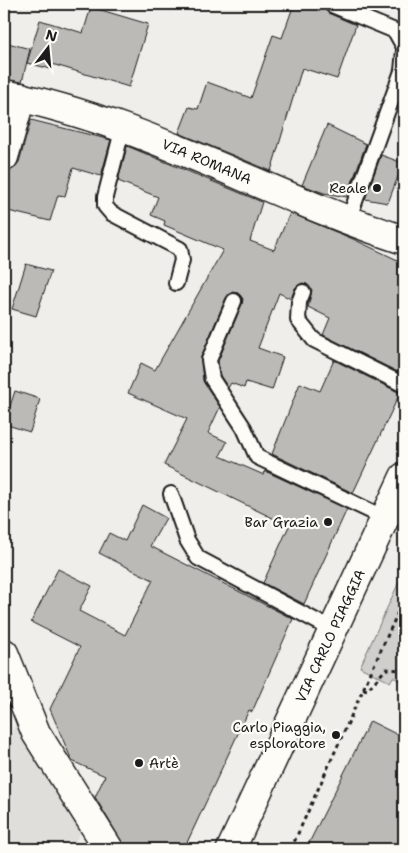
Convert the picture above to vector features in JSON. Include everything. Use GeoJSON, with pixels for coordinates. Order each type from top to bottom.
{"type":"FeatureCollection","features":[{"type":"Feature","properties":{"kind":"street","name":"VIA ROMANA"},"geometry":{"type":"LineString","coordinates":[[12,96],[123,127],[348,220],[404,240]]}},
{"type":"Feature","properties":{"kind":"street"},"geometry":{"type":"LineString","coordinates":[[4,157],[12,96]]}},
{"type":"Feature","properties":{"kind":"street","name":"VIA CARLO PIAGGIA"},"geometry":{"type":"LineString","coordinates":[[231,849],[404,477]]}},
{"type":"Feature","properties":{"kind":"street"},"geometry":{"type":"LineString","coordinates":[[4,653],[36,733],[109,849]]}},
{"type":"Feature","properties":{"kind":"lane"},"geometry":{"type":"LineString","coordinates":[[332,5],[394,31],[404,48],[402,71],[348,220]]}},
{"type":"Feature","properties":{"kind":"lane"},"geometry":{"type":"LineString","coordinates":[[123,127],[105,197],[105,206],[111,213],[180,249],[182,260],[176,284]]}},
{"type":"Feature","properties":{"kind":"lane"},"geometry":{"type":"LineString","coordinates":[[303,292],[299,302],[298,320],[314,340],[404,385]]}},
{"type":"Feature","properties":{"kind":"lane"},"geometry":{"type":"LineString","coordinates":[[234,302],[209,360],[212,379],[244,428],[257,457],[385,518]]}},
{"type":"Feature","properties":{"kind":"lane"},"geometry":{"type":"LineString","coordinates":[[171,494],[187,540],[198,558],[333,630]]}},
{"type":"Feature","properties":{"kind":"path"},"geometry":{"type":"LineString","coordinates":[[291,849],[404,599]]}},
{"type":"Feature","properties":{"kind":"path"},"geometry":{"type":"LineString","coordinates":[[363,689],[367,690],[386,669],[404,670]]}},
{"type":"Feature","properties":{"kind":"shaded area"},"geometry":{"type":"Polygon","coordinates":[[[404,571],[404,683],[393,677],[390,682],[360,667],[404,571]]]}},
{"type":"Feature","properties":{"kind":"shaded area"},"geometry":{"type":"Polygon","coordinates":[[[20,715],[80,833],[72,849],[4,849],[4,748],[20,715]]]}},
{"type":"Feature","properties":{"kind":"building"},"geometry":{"type":"Polygon","coordinates":[[[294,4],[324,4],[328,13],[356,25],[337,79],[302,68],[271,171],[179,133],[189,107],[198,109],[207,82],[251,98],[273,35],[282,38],[294,4]]]}},
{"type":"Feature","properties":{"kind":"building"},"geometry":{"type":"Polygon","coordinates":[[[91,7],[148,24],[129,87],[52,64],[51,69],[27,63],[40,20],[83,33],[91,7]]]}},
{"type":"Feature","properties":{"kind":"building"},"geometry":{"type":"Polygon","coordinates":[[[4,42],[30,49],[22,82],[4,79],[4,42]]]}},
{"type":"Feature","properties":{"kind":"building"},"geometry":{"type":"Polygon","coordinates":[[[31,120],[111,140],[101,176],[73,168],[65,196],[58,195],[50,221],[4,210],[4,172],[14,168],[19,162],[31,120]]]}},
{"type":"Feature","properties":{"kind":"building"},"geometry":{"type":"Polygon","coordinates":[[[327,125],[366,144],[347,197],[324,193],[302,185],[327,125]]]}},
{"type":"Feature","properties":{"kind":"building"},"geometry":{"type":"Polygon","coordinates":[[[127,146],[262,202],[250,241],[274,250],[290,213],[404,263],[404,375],[323,335],[330,318],[308,307],[312,290],[307,284],[302,283],[295,288],[291,299],[279,293],[258,348],[283,357],[272,390],[246,382],[244,388],[231,383],[228,388],[220,376],[218,361],[242,304],[243,299],[238,293],[232,292],[226,298],[201,357],[203,381],[220,407],[208,433],[227,442],[220,456],[264,475],[265,471],[347,509],[304,604],[263,583],[289,526],[164,465],[187,419],[128,393],[141,363],[155,370],[223,250],[164,225],[165,221],[151,215],[158,197],[118,181],[127,146]]]}},
{"type":"Feature","properties":{"kind":"building"},"geometry":{"type":"Polygon","coordinates":[[[381,155],[403,163],[388,203],[365,199],[381,155]]]}},
{"type":"Feature","properties":{"kind":"building"},"geometry":{"type":"Polygon","coordinates":[[[26,264],[51,271],[36,316],[12,309],[26,264]]]}},
{"type":"Feature","properties":{"kind":"building"},"geometry":{"type":"Polygon","coordinates":[[[334,360],[400,393],[353,493],[272,454],[300,383],[320,391],[334,360]]]}},
{"type":"Feature","properties":{"kind":"building"},"geometry":{"type":"Polygon","coordinates":[[[15,391],[40,399],[30,432],[4,424],[15,391]]]}},
{"type":"Feature","properties":{"kind":"building"},"geometry":{"type":"Polygon","coordinates":[[[142,505],[166,518],[150,546],[293,619],[252,712],[249,710],[184,849],[127,849],[123,844],[95,797],[105,776],[72,761],[50,709],[80,647],[31,622],[58,569],[92,586],[79,611],[125,635],[153,580],[99,553],[109,533],[125,541],[142,505]]]}},
{"type":"Feature","properties":{"kind":"building"},"geometry":{"type":"Polygon","coordinates":[[[370,721],[404,738],[404,849],[306,849],[370,721]]]}},
{"type":"Feature","properties":{"kind":"place","name":"Reale"},"geometry":{"type":"Point","coordinates":[377,188]}},
{"type":"Feature","properties":{"kind":"place","name":"Bar Grazia"},"geometry":{"type":"Point","coordinates":[328,522]}},
{"type":"Feature","properties":{"kind":"place","name":"Carlo Piaggia, esploratore"},"geometry":{"type":"Point","coordinates":[336,735]}},
{"type":"Feature","properties":{"kind":"place","name":"Artè"},"geometry":{"type":"Point","coordinates":[139,763]}}]}
